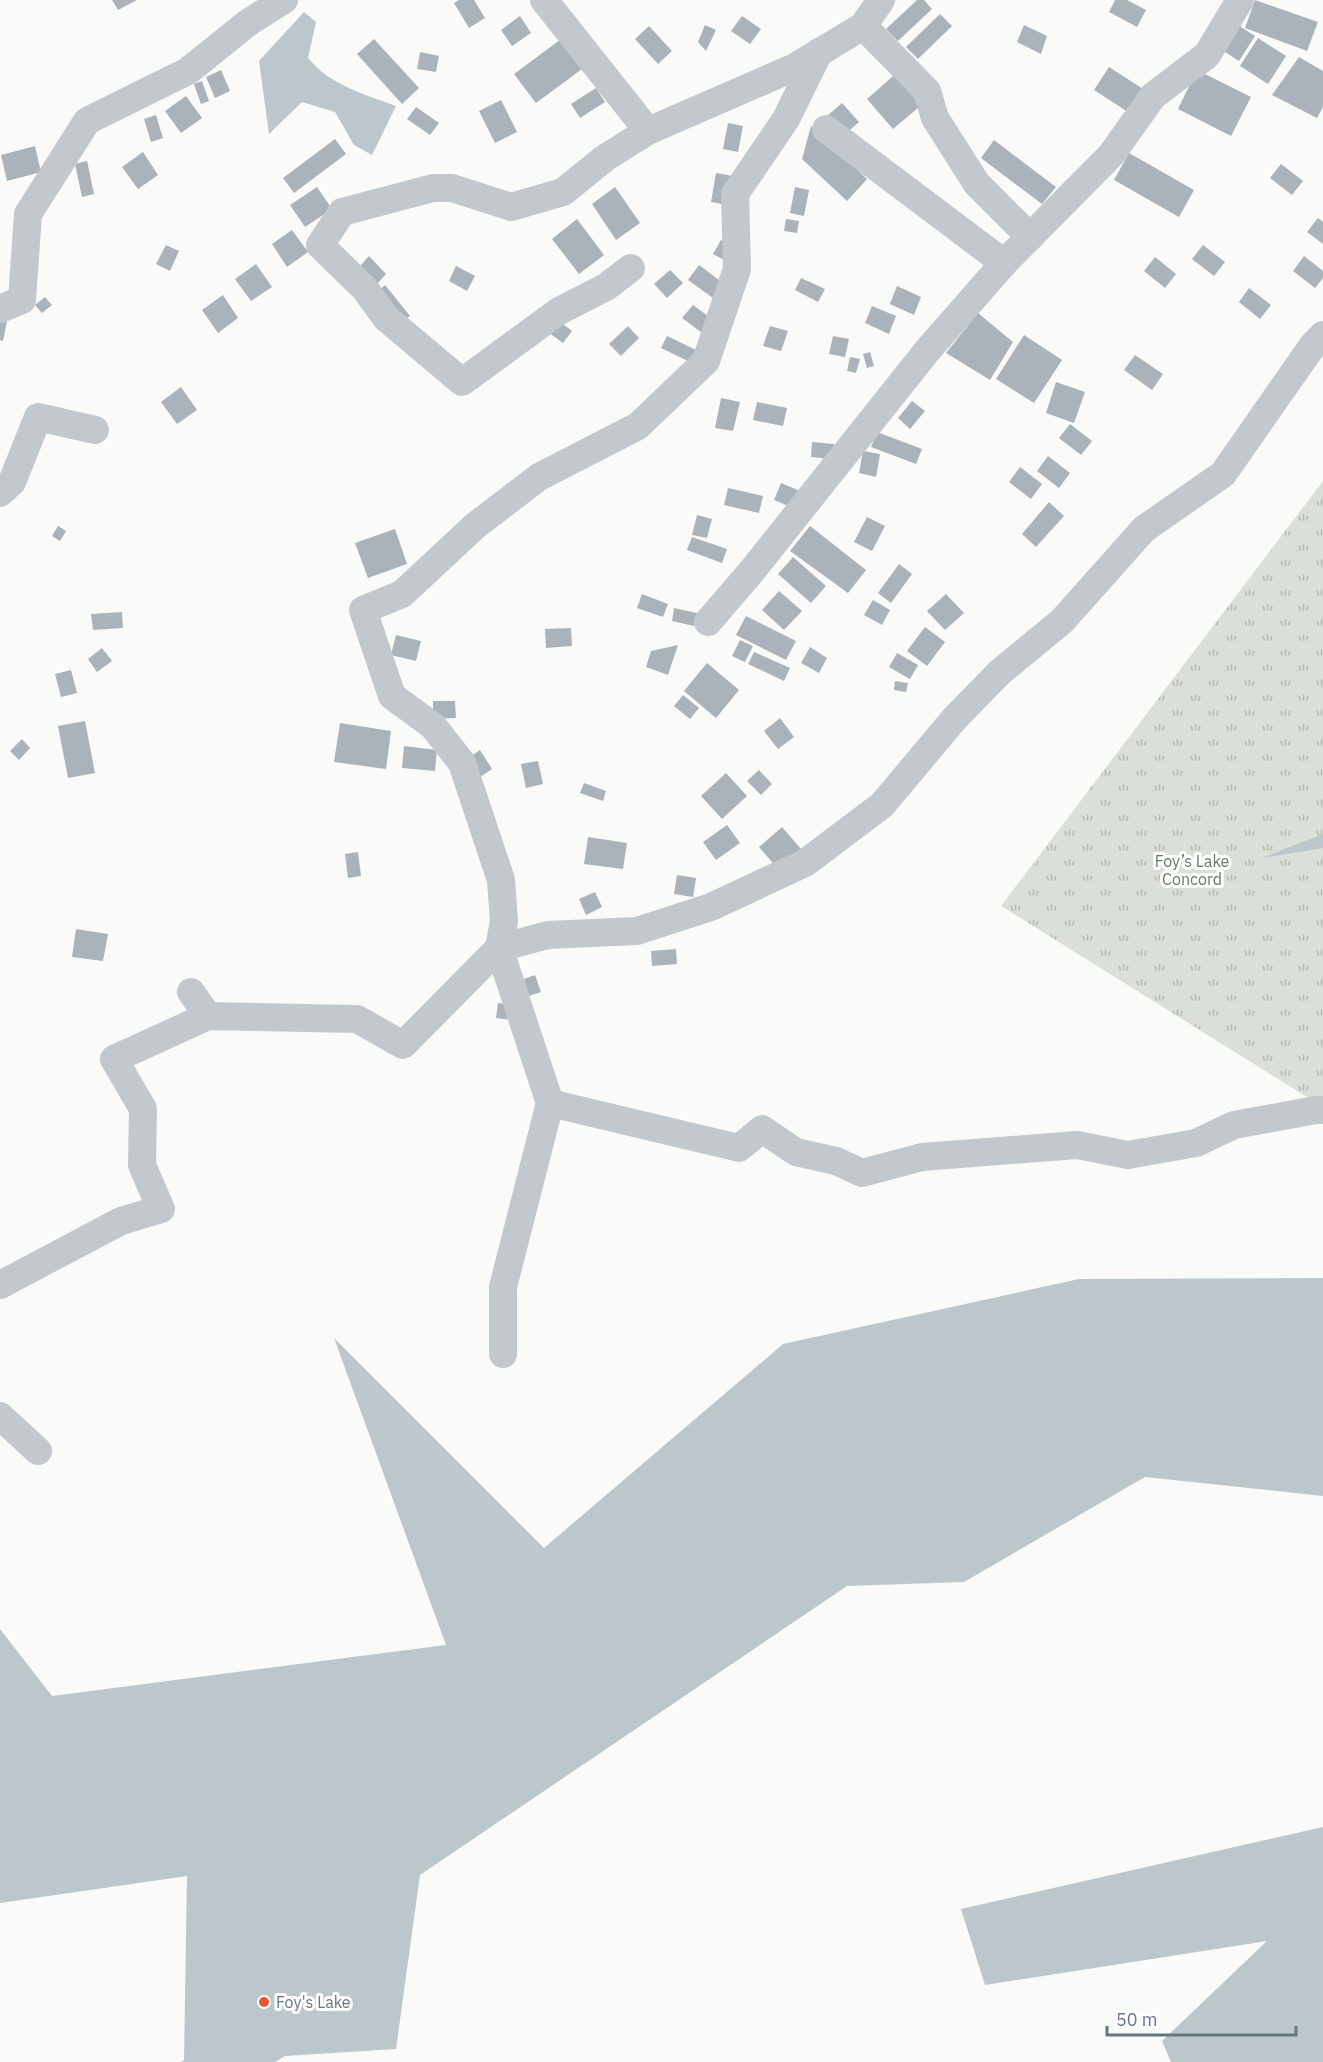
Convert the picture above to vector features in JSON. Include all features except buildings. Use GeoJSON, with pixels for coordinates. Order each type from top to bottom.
{"type":"FeatureCollection","features":[{"type":"Feature","properties":{"kind":"street"},"geometry":{"type":"LineString","coordinates":[[0,309],[22,300],[28,214],[87,121],[188,70],[249,22],[284,0]]}},
{"type":"Feature","properties":{"kind":"street"},"geometry":{"type":"LineString","coordinates":[[544,0],[648,131]]}},
{"type":"Feature","properties":{"kind":"street"},"geometry":{"type":"LineString","coordinates":[[631,268],[606,287],[559,311],[462,382],[386,318],[365,289],[320,245],[342,212],[433,188],[452,188],[511,207],[563,192],[604,158],[648,131],[795,67],[863,26],[881,0]]}},
{"type":"Feature","properties":{"kind":"street"},"geometry":{"type":"LineString","coordinates":[[708,622],[751,572],[927,351],[1004,263],[1111,155],[1153,96],[1207,55],[1240,0]]}},
{"type":"Feature","properties":{"kind":"street"},"geometry":{"type":"LineString","coordinates":[[863,26],[927,91],[935,118],[977,184],[1030,237]]}},
{"type":"Feature","properties":{"kind":"street"},"geometry":{"type":"LineString","coordinates":[[503,1354],[503,1287],[550,1103],[499,948],[504,921],[501,880],[462,763],[433,726],[392,696],[363,610],[402,594],[475,526],[539,477],[638,426],[706,361],[737,269],[735,194],[786,119],[819,52]]}},
{"type":"Feature","properties":{"kind":"street"},"geometry":{"type":"LineString","coordinates":[[826,129],[1004,263]]}},
{"type":"Feature","properties":{"kind":"street"},"geometry":{"type":"LineString","coordinates":[[0,1285],[121,1221],[161,1209],[142,1166],[142,1109],[114,1059],[208,1016],[357,1019],[403,1045],[499,948],[548,935],[637,932],[711,907],[805,864],[882,805],[955,718],[1000,672],[1062,621],[1144,530],[1223,474],[1313,345],[1323,335]]}},
{"type":"Feature","properties":{"kind":"street"},"geometry":{"type":"LineString","coordinates":[[0,493],[12,482],[38,417],[95,430]]}},
{"type":"Feature","properties":{"kind":"street"},"geometry":{"type":"LineString","coordinates":[[191,992],[208,1016]]}},
{"type":"Feature","properties":{"kind":"street"},"geometry":{"type":"LineString","coordinates":[[550,1103],[739,1148],[762,1129],[796,1152],[836,1161],[862,1173],[922,1157],[1077,1145],[1128,1155],[1196,1143],[1234,1125],[1323,1110]]}},
{"type":"Feature","properties":{"kind":"street"},"geometry":{"type":"LineString","coordinates":[[0,1416],[38,1451]]}},
{"type":"Feature","properties":{"kind":"green space","name":"Foy’s Lake Concord"},"geometry":{"type":"Polygon","coordinates":[[[1323,481],[1323,1107],[1001,906],[1323,481]]]}},
{"type":"Feature","properties":{"kind":"shaded area"},"geometry":{"type":"Polygon","coordinates":[[[304,12],[316,22],[308,58],[327,75],[348,88],[396,106],[372,155],[354,145],[335,112],[302,102],[269,134],[259,61],[304,12]]]}},
{"type":"Feature","properties":{"kind":"shaded area"},"geometry":{"type":"Polygon","coordinates":[[[1323,834],[1323,848],[1262,858],[1323,834]]]}},
{"type":"Feature","properties":{"kind":"shaded area","name":"Foy's Lake"},"geometry":{"type":"Polygon","coordinates":[[[1323,1278],[1323,1496],[1145,1477],[964,1582],[847,1586],[420,1875],[396,2049],[285,2056],[275,2062],[181,2062],[184,2060],[187,1876],[0,1903],[0,1629],[52,1696],[446,1645],[334,1338],[544,1548],[783,1344],[1079,1279],[1323,1278]]]}},
{"type":"Feature","properties":{"kind":"shaded area"},"geometry":{"type":"Polygon","coordinates":[[[1323,1827],[1323,2062],[1171,2062],[1162,2041],[1267,1941],[985,1985],[961,1909],[1323,1827]]]}},
{"type":"Feature","properties":{"kind":"place","name":"Foy's Lake"},"geometry":{"type":"Point","coordinates":[264,2002]}}]}
